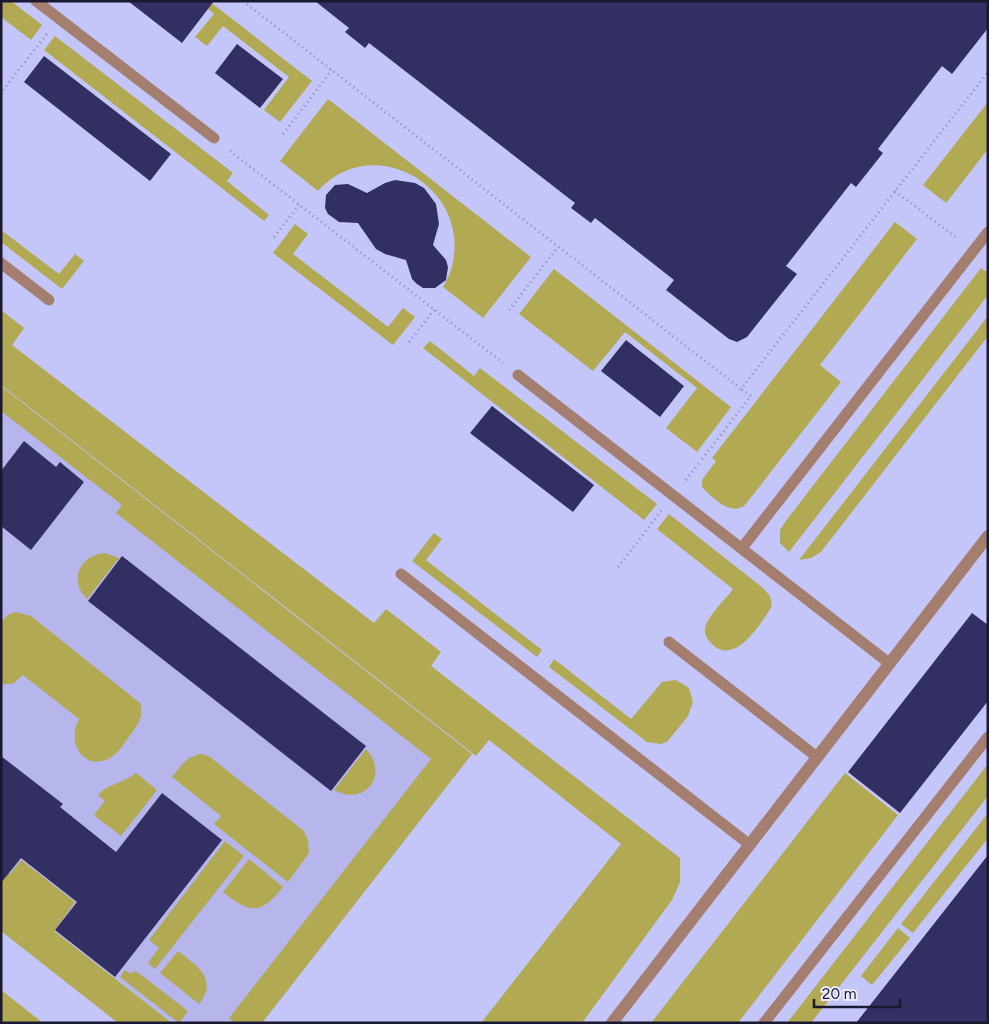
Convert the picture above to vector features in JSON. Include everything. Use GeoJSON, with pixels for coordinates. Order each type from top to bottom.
{"type":"FeatureCollection","features":[{"type":"Feature","properties":{"kind":"street"},"geometry":{"type":"LineString","coordinates":[[612,1023],[988,536]]}},
{"type":"Feature","properties":{"kind":"lane"},"geometry":{"type":"LineString","coordinates":[[36,1],[214,138]]}},
{"type":"Feature","properties":{"kind":"lane"},"geometry":{"type":"LineString","coordinates":[[742,548],[988,232]]}},
{"type":"Feature","properties":{"kind":"lane"},"geometry":{"type":"LineString","coordinates":[[1,263],[48,300]]}},
{"type":"Feature","properties":{"kind":"lane"},"geometry":{"type":"LineString","coordinates":[[518,375],[890,663]]}},
{"type":"Feature","properties":{"kind":"lane"},"geometry":{"type":"LineString","coordinates":[[401,574],[750,845]]}},
{"type":"Feature","properties":{"kind":"lane"},"geometry":{"type":"LineString","coordinates":[[670,642],[817,757]]}},
{"type":"Feature","properties":{"kind":"lane"},"geometry":{"type":"LineString","coordinates":[[764,1023],[988,737]]}},
{"type":"Feature","properties":{"kind":"path"},"geometry":{"type":"LineString","coordinates":[[242,1],[751,396],[702,459]]}},
{"type":"Feature","properties":{"kind":"path"},"geometry":{"type":"LineString","coordinates":[[3,90],[44,38]]}},
{"type":"Feature","properties":{"kind":"path"},"geometry":{"type":"LineString","coordinates":[[282,134],[332,70]]}},
{"type":"Feature","properties":{"kind":"path"},"geometry":{"type":"LineString","coordinates":[[742,389],[988,72]]}},
{"type":"Feature","properties":{"kind":"path"},"geometry":{"type":"LineString","coordinates":[[214,138],[518,375]]}},
{"type":"Feature","properties":{"kind":"path"},"geometry":{"type":"LineString","coordinates":[[895,191],[949,232]]}},
{"type":"Feature","properties":{"kind":"path"},"geometry":{"type":"LineString","coordinates":[[274,237],[299,205]]}},
{"type":"Feature","properties":{"kind":"path"},"geometry":{"type":"LineString","coordinates":[[509,310],[558,247]]}},
{"type":"Feature","properties":{"kind":"path"},"geometry":{"type":"LineString","coordinates":[[409,342],[434,310]]}},
{"type":"Feature","properties":{"kind":"path"},"geometry":{"type":"LineString","coordinates":[[618,567],[658,516]]}},
{"type":"Feature","properties":{"kind":"shaded area"},"geometry":{"type":"Polygon","coordinates":[[[1,1],[11,1],[42,25],[31,40],[1,17],[1,1]]]}},
{"type":"Feature","properties":{"kind":"shaded area"},"geometry":{"type":"Polygon","coordinates":[[[199,1],[209,1],[312,81],[280,122],[264,110],[289,77],[223,26],[207,46],[195,37],[214,14],[199,1]]]}},
{"type":"Feature","properties":{"kind":"shaded area"},"geometry":{"type":"Polygon","coordinates":[[[55,36],[233,173],[227,181],[269,215],[264,221],[44,50],[55,36]]]}},
{"type":"Feature","properties":{"kind":"shaded area"},"geometry":{"type":"Polygon","coordinates":[[[328,99],[531,257],[483,318],[443,287],[452,268],[454,255],[453,229],[444,206],[428,187],[408,174],[386,166],[362,166],[339,174],[318,191],[280,161],[328,99]]]}},
{"type":"Feature","properties":{"kind":"shaded area"},"geometry":{"type":"Polygon","coordinates":[[[988,102],[988,149],[946,203],[923,185],[988,102]]]}},
{"type":"Feature","properties":{"kind":"shaded area"},"geometry":{"type":"Polygon","coordinates":[[[895,222],[917,239],[820,365],[841,382],[745,505],[734,509],[722,504],[702,487],[702,480],[716,461],[712,458],[895,222]]]}},
{"type":"Feature","properties":{"kind":"shaded area"},"geometry":{"type":"Polygon","coordinates":[[[295,224],[308,234],[293,254],[388,327],[403,308],[415,317],[393,345],[273,253],[295,224]]]}},
{"type":"Feature","properties":{"kind":"shaded area"},"geometry":{"type":"Polygon","coordinates":[[[1,230],[59,274],[75,254],[84,261],[62,289],[1,242],[1,230]]]}},
{"type":"Feature","properties":{"kind":"shaded area"},"geometry":{"type":"Polygon","coordinates":[[[981,268],[988,273],[988,295],[789,552],[780,543],[780,530],[785,522],[981,268]]]}},
{"type":"Feature","properties":{"kind":"shaded area"},"geometry":{"type":"Polygon","coordinates":[[[554,269],[731,407],[697,452],[666,428],[697,388],[625,332],[593,371],[519,314],[554,269]]]}},
{"type":"Feature","properties":{"kind":"shaded area"},"geometry":{"type":"Polygon","coordinates":[[[1,310],[24,328],[12,345],[374,623],[386,609],[441,652],[431,666],[680,858],[680,882],[672,900],[582,1023],[481,1023],[621,844],[489,740],[476,756],[1,385],[1,310]]]}},
{"type":"Feature","properties":{"kind":"shaded area"},"geometry":{"type":"Polygon","coordinates":[[[988,316],[988,336],[821,552],[811,558],[799,560],[988,316]]]}},
{"type":"Feature","properties":{"kind":"shaded area"},"geometry":{"type":"Polygon","coordinates":[[[430,341],[474,376],[480,368],[657,504],[644,520],[423,348],[430,341]]]}},
{"type":"Feature","properties":{"kind":"shaded area"},"geometry":{"type":"Polygon","coordinates":[[[1,386],[472,754],[262,1023],[173,1023],[1,889],[1,386]]]}},
{"type":"Feature","properties":{"kind":"shaded area"},"geometry":{"type":"Polygon","coordinates":[[[1,386],[472,754],[262,1023],[235,1023],[229,1018],[431,759],[116,513],[122,505],[1,411],[1,386]]]}},
{"type":"Feature","properties":{"kind":"shaded area"},"geometry":{"type":"Polygon","coordinates":[[[669,514],[763,588],[770,596],[772,606],[767,614],[754,632],[738,647],[729,650],[720,649],[706,637],[705,630],[708,620],[733,589],[657,529],[669,514]]]}},
{"type":"Feature","properties":{"kind":"shaded area"},"geometry":{"type":"Polygon","coordinates":[[[434,533],[442,539],[426,560],[542,650],[537,657],[412,561],[434,533]]]}},
{"type":"Feature","properties":{"kind":"shaded area"},"geometry":{"type":"Polygon","coordinates":[[[105,553],[119,558],[87,599],[81,592],[78,584],[80,570],[83,563],[89,558],[105,553]]]}},
{"type":"Feature","properties":{"kind":"shaded area"},"geometry":{"type":"Polygon","coordinates":[[[16,612],[31,616],[140,703],[141,716],[138,723],[122,747],[110,758],[92,761],[85,758],[76,746],[76,728],[79,719],[23,675],[14,683],[1,685],[1,622],[9,614],[16,612]]]}},
{"type":"Feature","properties":{"kind":"shaded area"},"geometry":{"type":"Polygon","coordinates":[[[554,659],[631,719],[662,682],[676,680],[689,688],[693,702],[688,716],[667,742],[660,744],[647,742],[549,667],[554,659]]]}},
{"type":"Feature","properties":{"kind":"shaded area"},"geometry":{"type":"Polygon","coordinates":[[[366,749],[373,759],[375,769],[374,778],[370,786],[364,791],[355,794],[345,794],[334,790],[366,749]]]}},
{"type":"Feature","properties":{"kind":"shaded area"},"geometry":{"type":"Polygon","coordinates":[[[203,754],[210,757],[304,831],[308,840],[309,853],[288,882],[214,824],[221,816],[172,777],[193,756],[203,754]]]}},
{"type":"Feature","properties":{"kind":"shaded area"},"geometry":{"type":"Polygon","coordinates":[[[988,764],[988,796],[811,1023],[787,1023],[988,764]]]}},
{"type":"Feature","properties":{"kind":"shaded area"},"geometry":{"type":"Polygon","coordinates":[[[136,773],[157,790],[121,836],[94,815],[105,801],[98,795],[106,788],[136,773]]]}},
{"type":"Feature","properties":{"kind":"shaded area"},"geometry":{"type":"Polygon","coordinates":[[[845,773],[898,815],[738,1023],[651,1023],[845,773]]]}},
{"type":"Feature","properties":{"kind":"shaded area"},"geometry":{"type":"Polygon","coordinates":[[[988,813],[988,838],[913,933],[901,924],[988,813]]]}},
{"type":"Feature","properties":{"kind":"shaded area"},"geometry":{"type":"Polygon","coordinates":[[[225,841],[244,856],[155,969],[148,963],[159,948],[149,940],[225,841]]]}},
{"type":"Feature","properties":{"kind":"shaded area"},"geometry":{"type":"Polygon","coordinates":[[[249,859],[283,887],[268,903],[261,907],[248,907],[223,892],[249,859]]]}},
{"type":"Feature","properties":{"kind":"shaded area"},"geometry":{"type":"Polygon","coordinates":[[[21,860],[75,902],[54,931],[172,1023],[118,1023],[1,931],[1,868],[10,874],[21,860]]]}},
{"type":"Feature","properties":{"kind":"shaded area"},"geometry":{"type":"Polygon","coordinates":[[[898,928],[910,938],[872,985],[861,976],[898,928]]]}},
{"type":"Feature","properties":{"kind":"shaded area"},"geometry":{"type":"Polygon","coordinates":[[[178,951],[198,967],[206,980],[205,995],[199,1004],[160,973],[178,951]]]}},
{"type":"Feature","properties":{"kind":"shaded area"},"geometry":{"type":"Polygon","coordinates":[[[125,970],[131,974],[134,971],[140,974],[188,1011],[179,1023],[120,977],[125,970]]]}},
{"type":"Feature","properties":{"kind":"shaded area"},"geometry":{"type":"Polygon","coordinates":[[[1,990],[43,1023],[1,1023],[1,990]]]}},
{"type":"Feature","properties":{"kind":"building"},"geometry":{"type":"Polygon","coordinates":[[[128,1],[214,1],[182,43],[128,1]]]}},
{"type":"Feature","properties":{"kind":"building"},"geometry":{"type":"Polygon","coordinates":[[[315,1],[988,1],[988,28],[952,74],[942,66],[878,149],[883,153],[856,187],[851,183],[786,266],[797,274],[747,337],[737,342],[729,339],[666,290],[674,280],[595,218],[591,223],[571,208],[575,203],[369,43],[365,48],[345,32],[349,28],[315,1]]]}},
{"type":"Feature","properties":{"kind":"building"},"geometry":{"type":"Polygon","coordinates":[[[237,44],[283,79],[260,108],[215,73],[237,44]]]}},
{"type":"Feature","properties":{"kind":"building"},"geometry":{"type":"Polygon","coordinates":[[[44,56],[171,154],[150,181],[24,82],[44,56]]]}},
{"type":"Feature","properties":{"kind":"building"},"geometry":{"type":"Polygon","coordinates":[[[395,180],[415,183],[424,188],[436,204],[439,224],[433,245],[446,260],[448,267],[446,280],[435,288],[423,288],[417,284],[412,279],[406,260],[385,254],[376,249],[358,223],[339,222],[328,214],[325,208],[326,195],[335,185],[348,184],[367,193],[395,180]]]}},
{"type":"Feature","properties":{"kind":"building"},"geometry":{"type":"Polygon","coordinates":[[[626,340],[684,386],[660,417],[601,371],[626,340]]]}},
{"type":"Feature","properties":{"kind":"building"},"geometry":{"type":"Polygon","coordinates":[[[492,406],[594,485],[573,512],[470,433],[492,406]]]}},
{"type":"Feature","properties":{"kind":"building"},"geometry":{"type":"Polygon","coordinates":[[[24,441],[56,467],[60,462],[84,482],[31,550],[1,526],[1,471],[24,441]]]}},
{"type":"Feature","properties":{"kind":"building"},"geometry":{"type":"Polygon","coordinates":[[[122,556],[366,746],[331,791],[88,601],[122,556]]]}},
{"type":"Feature","properties":{"kind":"building"},"geometry":{"type":"Polygon","coordinates":[[[972,613],[988,625],[988,701],[900,813],[848,772],[972,613]]]}},
{"type":"Feature","properties":{"kind":"building"},"geometry":{"type":"Polygon","coordinates":[[[1,756],[63,804],[60,807],[116,852],[162,793],[222,840],[115,977],[55,930],[77,902],[21,858],[1,883],[1,756]]]}},
{"type":"Feature","properties":{"kind":"building"},"geometry":{"type":"Polygon","coordinates":[[[988,855],[988,1023],[856,1023],[988,855]]]}}]}
